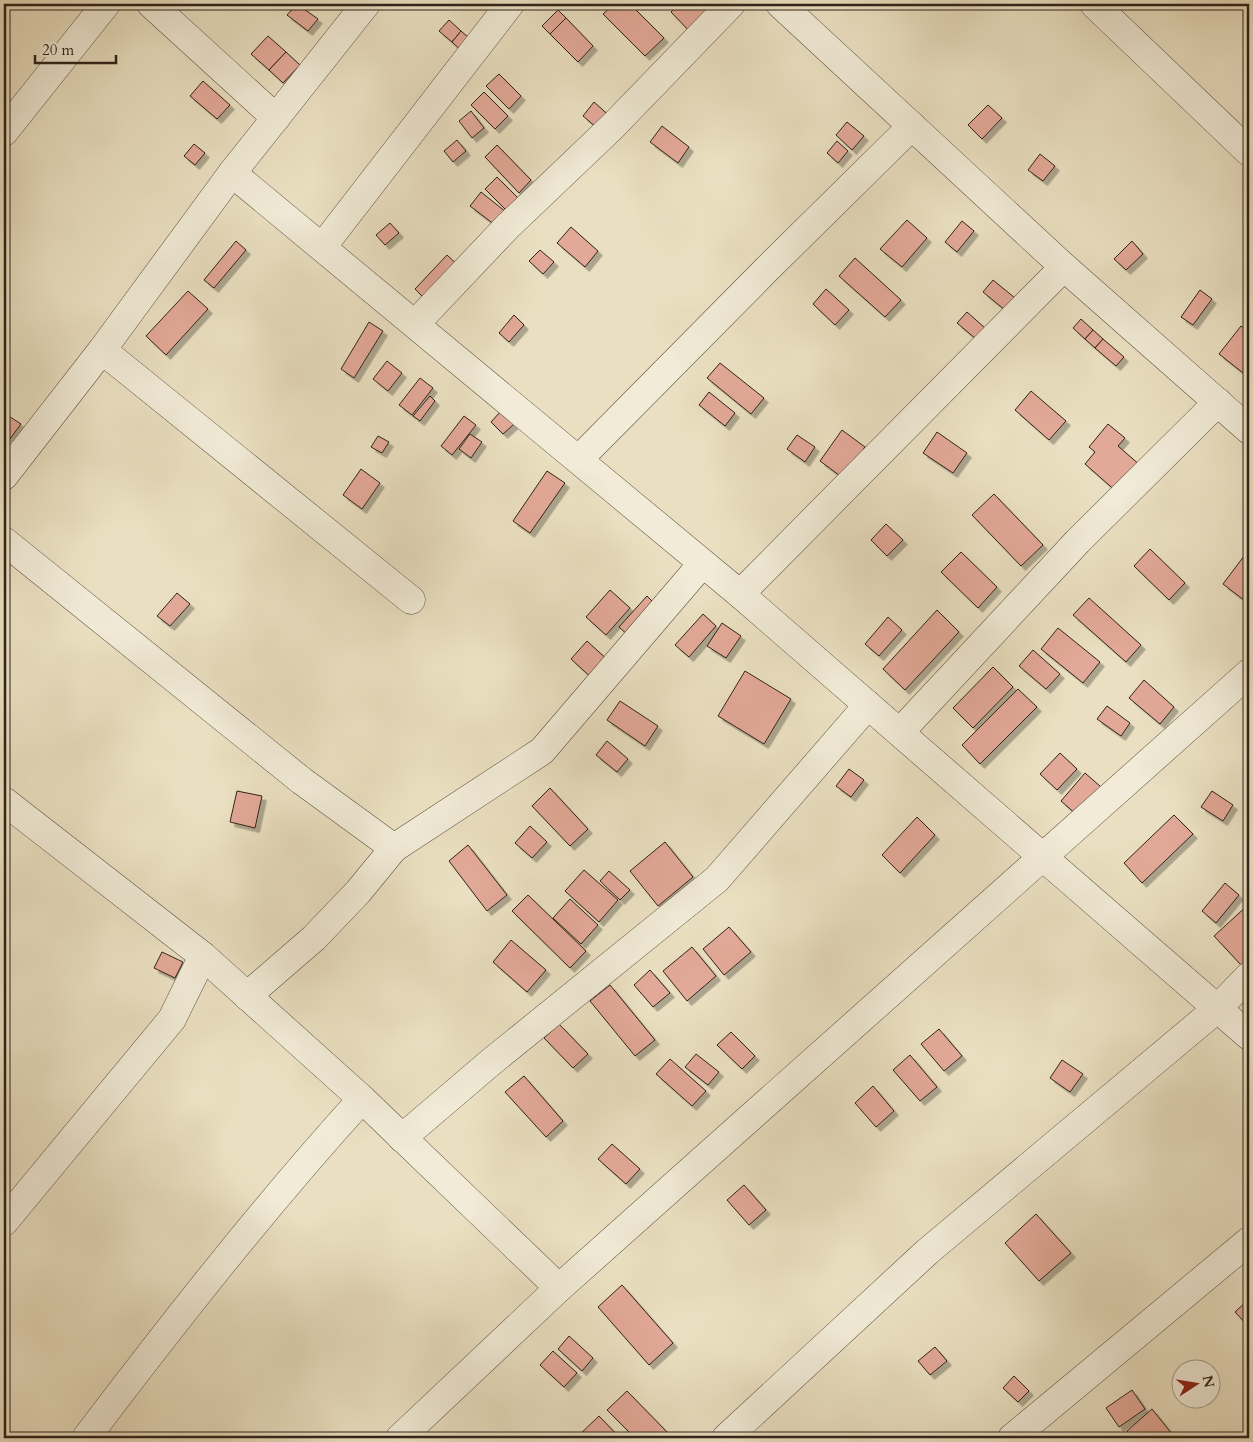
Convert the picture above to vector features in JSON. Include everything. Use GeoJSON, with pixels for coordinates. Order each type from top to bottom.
{"type":"FeatureCollection","features":[{"type":"Feature","properties":{"kind":"street"},"geometry":{"type":"LineString","coordinates":[[4,132],[106,4]]}},
{"type":"Feature","properties":{"kind":"street"},"geometry":{"type":"LineString","coordinates":[[151,4],[276,118]]}},
{"type":"Feature","properties":{"kind":"street"},"geometry":{"type":"LineString","coordinates":[[4,476],[102,350],[232,172],[366,4]]}},
{"type":"Feature","properties":{"kind":"street"},"geometry":{"type":"LineString","coordinates":[[323,246],[510,4]]}},
{"type":"Feature","properties":{"kind":"street"},"geometry":{"type":"LineString","coordinates":[[416,323],[508,226],[613,126],[731,4]]}},
{"type":"Feature","properties":{"kind":"street"},"geometry":{"type":"LineString","coordinates":[[780,4],[1064,267],[1249,430]]}},
{"type":"Feature","properties":{"kind":"street"},"geometry":{"type":"LineString","coordinates":[[1094,4],[1249,152]]}},
{"type":"Feature","properties":{"kind":"street"},"geometry":{"type":"LineString","coordinates":[[580,459],[766,270],[912,126]]}},
{"type":"Feature","properties":{"kind":"street"},"geometry":{"type":"LineString","coordinates":[[232,172],[580,459],[702,564],[740,594],[1249,1036]]}},
{"type":"Feature","properties":{"kind":"street"},"geometry":{"type":"LineString","coordinates":[[740,594],[1064,267]]}},
{"type":"Feature","properties":{"kind":"street"},"geometry":{"type":"LineString","coordinates":[[102,350],[411,600]]}},
{"type":"Feature","properties":{"kind":"street"},"geometry":{"type":"LineString","coordinates":[[900,732],[1078,541],[1218,402]]}},
{"type":"Feature","properties":{"kind":"street"},"geometry":{"type":"LineString","coordinates":[[4,541],[302,781],[394,848]]}},
{"type":"Feature","properties":{"kind":"street"},"geometry":{"type":"LineString","coordinates":[[247,996],[314,938],[358,892],[394,848],[542,751],[702,564]]}},
{"type":"Feature","properties":{"kind":"street"},"geometry":{"type":"LineString","coordinates":[[400,1438],[559,1288],[1249,673]]}},
{"type":"Feature","properties":{"kind":"street"},"geometry":{"type":"LineString","coordinates":[[402,1138],[491,1062],[716,880],[868,705]]}},
{"type":"Feature","properties":{"kind":"street"},"geometry":{"type":"LineString","coordinates":[[4,801],[202,956],[362,1099],[559,1288]]}},
{"type":"Feature","properties":{"kind":"street"},"geometry":{"type":"LineString","coordinates":[[4,1222],[172,1019],[202,956]]}},
{"type":"Feature","properties":{"kind":"street"},"geometry":{"type":"LineString","coordinates":[[726,1438],[927,1252],[1218,1008],[1249,976]]}},
{"type":"Feature","properties":{"kind":"street"},"geometry":{"type":"LineString","coordinates":[[86,1438],[298,1170],[362,1099]]}},
{"type":"Feature","properties":{"kind":"street"},"geometry":{"type":"LineString","coordinates":[[1012,1438],[1249,1241]]}},
{"type":"Feature","properties":{"kind":"building"},"geometry":{"type":"Polygon","coordinates":[[[297,4],[318,19],[308,31],[287,15],[297,4]]]}},
{"type":"Feature","properties":{"kind":"building"},"geometry":{"type":"Polygon","coordinates":[[[614,4],[630,4],[664,38],[645,56],[603,14],[614,4]]]}},
{"type":"Feature","properties":{"kind":"building"},"geometry":{"type":"Polygon","coordinates":[[[679,4],[720,4],[693,35],[671,12],[679,4]]]}},
{"type":"Feature","properties":{"kind":"building"},"geometry":{"type":"Polygon","coordinates":[[[558,10],[566,18],[550,34],[542,26],[558,10]]]}},
{"type":"Feature","properties":{"kind":"building"},"geometry":{"type":"Polygon","coordinates":[[[566,18],[593,46],[578,62],[550,34],[566,18]]]}},
{"type":"Feature","properties":{"kind":"building"},"geometry":{"type":"Polygon","coordinates":[[[449,20],[461,31],[452,42],[439,31],[449,20]]]}},
{"type":"Feature","properties":{"kind":"building"},"geometry":{"type":"Polygon","coordinates":[[[461,31],[477,45],[467,56],[452,42],[461,31]]]}},
{"type":"Feature","properties":{"kind":"building"},"geometry":{"type":"Polygon","coordinates":[[[268,36],[286,52],[269,70],[251,54],[268,36]]]}},
{"type":"Feature","properties":{"kind":"building"},"geometry":{"type":"Polygon","coordinates":[[[286,52],[300,65],[283,83],[269,70],[286,52]]]}},
{"type":"Feature","properties":{"kind":"building"},"geometry":{"type":"Polygon","coordinates":[[[499,74],[521,96],[509,109],[486,86],[499,74]]]}},
{"type":"Feature","properties":{"kind":"building"},"geometry":{"type":"Polygon","coordinates":[[[203,81],[230,105],[217,119],[190,96],[203,81]]]}},
{"type":"Feature","properties":{"kind":"building"},"geometry":{"type":"Polygon","coordinates":[[[484,92],[508,116],[495,129],[471,105],[484,92]]]}},
{"type":"Feature","properties":{"kind":"building"},"geometry":{"type":"Polygon","coordinates":[[[594,102],[614,120],[603,133],[583,116],[594,102]]]}},
{"type":"Feature","properties":{"kind":"building"},"geometry":{"type":"Polygon","coordinates":[[[988,105],[1002,118],[982,139],[968,125],[988,105]]]}},
{"type":"Feature","properties":{"kind":"building"},"geometry":{"type":"Polygon","coordinates":[[[471,111],[484,128],[472,138],[459,121],[471,111]]]}},
{"type":"Feature","properties":{"kind":"building"},"geometry":{"type":"Polygon","coordinates":[[[847,122],[864,136],[852,150],[836,135],[847,122]]]}},
{"type":"Feature","properties":{"kind":"building"},"geometry":{"type":"Polygon","coordinates":[[[662,126],[689,147],[678,163],[650,142],[662,126]]]}},
{"type":"Feature","properties":{"kind":"building"},"geometry":{"type":"Polygon","coordinates":[[[457,140],[466,151],[453,162],[444,151],[457,140]]]}},
{"type":"Feature","properties":{"kind":"building"},"geometry":{"type":"Polygon","coordinates":[[[837,141],[848,151],[838,163],[827,153],[837,141]]]}},
{"type":"Feature","properties":{"kind":"building"},"geometry":{"type":"Polygon","coordinates":[[[194,144],[205,153],[195,165],[184,156],[194,144]]]}},
{"type":"Feature","properties":{"kind":"building"},"geometry":{"type":"Polygon","coordinates":[[[497,145],[531,180],[519,193],[485,157],[497,145]]]}},
{"type":"Feature","properties":{"kind":"building"},"geometry":{"type":"Polygon","coordinates":[[[1040,154],[1055,166],[1043,181],[1028,170],[1040,154]]]}},
{"type":"Feature","properties":{"kind":"building"},"geometry":{"type":"Polygon","coordinates":[[[497,177],[520,200],[508,212],[485,189],[497,177]]]}},
{"type":"Feature","properties":{"kind":"building"},"geometry":{"type":"Polygon","coordinates":[[[481,192],[506,212],[495,225],[470,206],[481,192]]]}},
{"type":"Feature","properties":{"kind":"building"},"geometry":{"type":"Polygon","coordinates":[[[907,220],[927,238],[902,267],[880,249],[907,220]]]}},
{"type":"Feature","properties":{"kind":"building"},"geometry":{"type":"Polygon","coordinates":[[[962,221],[974,231],[957,252],[945,242],[962,221]]]}},
{"type":"Feature","properties":{"kind":"building"},"geometry":{"type":"Polygon","coordinates":[[[390,223],[399,233],[385,245],[376,235],[390,223]]]}},
{"type":"Feature","properties":{"kind":"building"},"geometry":{"type":"Polygon","coordinates":[[[571,227],[598,251],[585,267],[557,243],[571,227]]]}},
{"type":"Feature","properties":{"kind":"building"},"geometry":{"type":"Polygon","coordinates":[[[236,241],[246,250],[214,288],[204,280],[236,241]]]}},
{"type":"Feature","properties":{"kind":"building"},"geometry":{"type":"Polygon","coordinates":[[[1132,241],[1143,254],[1126,270],[1114,259],[1132,241]]]}},
{"type":"Feature","properties":{"kind":"building"},"geometry":{"type":"Polygon","coordinates":[[[540,250],[554,262],[543,274],[529,261],[540,250]]]}},
{"type":"Feature","properties":{"kind":"building"},"geometry":{"type":"Polygon","coordinates":[[[447,255],[462,269],[429,303],[415,289],[447,255]]]}},
{"type":"Feature","properties":{"kind":"building"},"geometry":{"type":"Polygon","coordinates":[[[855,258],[901,300],[885,317],[839,276],[855,258]]]}},
{"type":"Feature","properties":{"kind":"building"},"geometry":{"type":"Polygon","coordinates":[[[993,280],[1015,298],[1005,310],[983,292],[993,280]]]}},
{"type":"Feature","properties":{"kind":"building"},"geometry":{"type":"Polygon","coordinates":[[[826,289],[849,310],[835,325],[813,304],[826,289]]]}},
{"type":"Feature","properties":{"kind":"building"},"geometry":{"type":"Polygon","coordinates":[[[1200,290],[1212,299],[1193,325],[1181,317],[1200,290]]]}},
{"type":"Feature","properties":{"kind":"building"},"geometry":{"type":"Polygon","coordinates":[[[188,291],[208,309],[166,355],[146,336],[188,291]]]}},
{"type":"Feature","properties":{"kind":"building"},"geometry":{"type":"Polygon","coordinates":[[[967,312],[985,328],[976,339],[957,323],[967,312]]]}},
{"type":"Feature","properties":{"kind":"building"},"geometry":{"type":"Polygon","coordinates":[[[514,315],[524,325],[509,342],[499,333],[514,315]]]}},
{"type":"Feature","properties":{"kind":"building"},"geometry":{"type":"Polygon","coordinates":[[[1081,319],[1093,330],[1085,339],[1073,328],[1081,319]]]}},
{"type":"Feature","properties":{"kind":"building"},"geometry":{"type":"Polygon","coordinates":[[[369,322],[383,331],[354,378],[341,369],[369,322]]]}},
{"type":"Feature","properties":{"kind":"building"},"geometry":{"type":"Polygon","coordinates":[[[1241,326],[1249,332],[1249,373],[1247,376],[1219,354],[1241,326]]]}},
{"type":"Feature","properties":{"kind":"building"},"geometry":{"type":"Polygon","coordinates":[[[1093,330],[1103,339],[1095,348],[1085,339],[1093,330]]]}},
{"type":"Feature","properties":{"kind":"building"},"geometry":{"type":"Polygon","coordinates":[[[1103,339],[1124,357],[1116,366],[1095,348],[1103,339]]]}},
{"type":"Feature","properties":{"kind":"building"},"geometry":{"type":"Polygon","coordinates":[[[387,361],[402,373],[388,391],[373,379],[387,361]]]}},
{"type":"Feature","properties":{"kind":"building"},"geometry":{"type":"Polygon","coordinates":[[[720,363],[764,398],[751,414],[707,378],[720,363]]]}},
{"type":"Feature","properties":{"kind":"building"},"geometry":{"type":"Polygon","coordinates":[[[420,378],[433,388],[412,415],[399,405],[420,378]]]}},
{"type":"Feature","properties":{"kind":"building"},"geometry":{"type":"Polygon","coordinates":[[[1031,391],[1066,421],[1049,440],[1015,410],[1031,391]]]}},
{"type":"Feature","properties":{"kind":"building"},"geometry":{"type":"Polygon","coordinates":[[[709,392],[735,413],[725,426],[699,405],[709,392]]]}},
{"type":"Feature","properties":{"kind":"building"},"geometry":{"type":"Polygon","coordinates":[[[430,396],[435,401],[420,421],[413,416],[430,396]]]}},
{"type":"Feature","properties":{"kind":"building"},"geometry":{"type":"Polygon","coordinates":[[[501,411],[514,424],[503,434],[491,422],[501,411]]]}},
{"type":"Feature","properties":{"kind":"building"},"geometry":{"type":"Polygon","coordinates":[[[4,413],[21,424],[10,439],[4,435],[4,413]]]}},
{"type":"Feature","properties":{"kind":"building"},"geometry":{"type":"Polygon","coordinates":[[[464,416],[476,425],[452,455],[441,446],[464,416]]]}},
{"type":"Feature","properties":{"kind":"building"},"geometry":{"type":"Polygon","coordinates":[[[1108,424],[1125,438],[1118,446],[1141,466],[1118,493],[1085,464],[1095,452],[1089,447],[1108,424]]]}},
{"type":"Feature","properties":{"kind":"building"},"geometry":{"type":"Polygon","coordinates":[[[842,430],[865,447],[843,478],[820,461],[842,430]]]}},
{"type":"Feature","properties":{"kind":"building"},"geometry":{"type":"Polygon","coordinates":[[[937,432],[967,453],[953,473],[923,453],[937,432]]]}},
{"type":"Feature","properties":{"kind":"building"},"geometry":{"type":"Polygon","coordinates":[[[470,434],[482,442],[471,458],[459,449],[470,434]]]}},
{"type":"Feature","properties":{"kind":"building"},"geometry":{"type":"Polygon","coordinates":[[[797,435],[815,447],[805,462],[787,449],[797,435]]]}},
{"type":"Feature","properties":{"kind":"building"},"geometry":{"type":"Polygon","coordinates":[[[378,436],[389,442],[382,453],[371,447],[378,436]]]}},
{"type":"Feature","properties":{"kind":"building"},"geometry":{"type":"Polygon","coordinates":[[[361,469],[380,483],[362,509],[343,495],[361,469]]]}},
{"type":"Feature","properties":{"kind":"building"},"geometry":{"type":"Polygon","coordinates":[[[547,471],[565,483],[530,533],[513,521],[547,471]]]}},
{"type":"Feature","properties":{"kind":"building"},"geometry":{"type":"Polygon","coordinates":[[[994,494],[1043,545],[1021,566],[972,515],[994,494]]]}},
{"type":"Feature","properties":{"kind":"building"},"geometry":{"type":"Polygon","coordinates":[[[886,524],[903,540],[887,556],[871,540],[886,524]]]}},
{"type":"Feature","properties":{"kind":"building"},"geometry":{"type":"Polygon","coordinates":[[[1150,549],[1185,583],[1169,600],[1134,566],[1150,549]]]}},
{"type":"Feature","properties":{"kind":"building"},"geometry":{"type":"Polygon","coordinates":[[[961,552],[997,587],[978,608],[941,572],[961,552]]]}},
{"type":"Feature","properties":{"kind":"building"},"geometry":{"type":"Polygon","coordinates":[[[1244,556],[1249,560],[1249,604],[1223,584],[1244,556]]]}},
{"type":"Feature","properties":{"kind":"building"},"geometry":{"type":"Polygon","coordinates":[[[610,590],[630,608],[606,635],[586,617],[610,590]]]}},
{"type":"Feature","properties":{"kind":"building"},"geometry":{"type":"Polygon","coordinates":[[[177,593],[190,604],[170,626],[157,616],[177,593]]]}},
{"type":"Feature","properties":{"kind":"building"},"geometry":{"type":"Polygon","coordinates":[[[647,596],[658,607],[631,638],[619,627],[647,596]]]}},
{"type":"Feature","properties":{"kind":"building"},"geometry":{"type":"Polygon","coordinates":[[[1089,598],[1141,645],[1126,662],[1073,615],[1089,598]]]}},
{"type":"Feature","properties":{"kind":"building"},"geometry":{"type":"Polygon","coordinates":[[[937,610],[959,632],[905,690],[883,669],[937,610]]]}},
{"type":"Feature","properties":{"kind":"building"},"geometry":{"type":"Polygon","coordinates":[[[703,614],[716,626],[689,657],[675,645],[703,614]]]}},
{"type":"Feature","properties":{"kind":"building"},"geometry":{"type":"Polygon","coordinates":[[[888,617],[902,630],[879,656],[865,644],[888,617]]]}},
{"type":"Feature","properties":{"kind":"building"},"geometry":{"type":"Polygon","coordinates":[[[722,623],[741,636],[726,658],[707,646],[722,623]]]}},
{"type":"Feature","properties":{"kind":"building"},"geometry":{"type":"Polygon","coordinates":[[[1058,628],[1100,662],[1083,683],[1041,649],[1058,628]]]}},
{"type":"Feature","properties":{"kind":"building"},"geometry":{"type":"Polygon","coordinates":[[[587,641],[611,663],[595,681],[571,659],[587,641]]]}},
{"type":"Feature","properties":{"kind":"building"},"geometry":{"type":"Polygon","coordinates":[[[1033,650],[1060,674],[1046,689],[1019,666],[1033,650]]]}},
{"type":"Feature","properties":{"kind":"building"},"geometry":{"type":"Polygon","coordinates":[[[993,667],[1013,687],[973,728],[953,708],[993,667]]]}},
{"type":"Feature","properties":{"kind":"building"},"geometry":{"type":"Polygon","coordinates":[[[745,671],[791,699],[764,744],[718,716],[745,671]]]}},
{"type":"Feature","properties":{"kind":"building"},"geometry":{"type":"Polygon","coordinates":[[[1144,680],[1174,707],[1160,724],[1129,698],[1144,680]]]}},
{"type":"Feature","properties":{"kind":"building"},"geometry":{"type":"Polygon","coordinates":[[[1018,689],[1037,707],[980,764],[962,745],[1018,689]]]}},
{"type":"Feature","properties":{"kind":"building"},"geometry":{"type":"Polygon","coordinates":[[[620,701],[658,726],[645,746],[607,720],[620,701]]]}},
{"type":"Feature","properties":{"kind":"building"},"geometry":{"type":"Polygon","coordinates":[[[1107,706],[1130,723],[1121,736],[1097,719],[1107,706]]]}},
{"type":"Feature","properties":{"kind":"building"},"geometry":{"type":"Polygon","coordinates":[[[607,741],[628,759],[617,772],[596,755],[607,741]]]}},
{"type":"Feature","properties":{"kind":"building"},"geometry":{"type":"Polygon","coordinates":[[[1060,753],[1077,769],[1057,790],[1040,774],[1060,753]]]}},
{"type":"Feature","properties":{"kind":"building"},"geometry":{"type":"Polygon","coordinates":[[[849,769],[864,780],[851,797],[836,786],[849,769]]]}},
{"type":"Feature","properties":{"kind":"building"},"geometry":{"type":"Polygon","coordinates":[[[1085,773],[1101,787],[1077,815],[1061,801],[1085,773]]]}},
{"type":"Feature","properties":{"kind":"building"},"geometry":{"type":"Polygon","coordinates":[[[550,788],[588,829],[570,846],[532,806],[550,788]]]}},
{"type":"Feature","properties":{"kind":"building"},"geometry":{"type":"Polygon","coordinates":[[[237,791],[262,796],[255,828],[230,822],[237,791]]]}},
{"type":"Feature","properties":{"kind":"building"},"geometry":{"type":"Polygon","coordinates":[[[1212,791],[1233,805],[1223,821],[1201,807],[1212,791]]]}},
{"type":"Feature","properties":{"kind":"building"},"geometry":{"type":"Polygon","coordinates":[[[1174,815],[1193,834],[1142,883],[1124,863],[1174,815]]]}},
{"type":"Feature","properties":{"kind":"building"},"geometry":{"type":"Polygon","coordinates":[[[917,817],[935,835],[900,873],[882,855],[917,817]]]}},
{"type":"Feature","properties":{"kind":"building"},"geometry":{"type":"Polygon","coordinates":[[[530,826],[547,842],[532,858],[515,843],[530,826]]]}},
{"type":"Feature","properties":{"kind":"building"},"geometry":{"type":"Polygon","coordinates":[[[665,842],[693,877],[658,906],[630,871],[665,842]]]}},
{"type":"Feature","properties":{"kind":"building"},"geometry":{"type":"Polygon","coordinates":[[[468,845],[507,895],[487,911],[449,861],[468,845]]]}},
{"type":"Feature","properties":{"kind":"building"},"geometry":{"type":"Polygon","coordinates":[[[584,870],[618,900],[599,922],[565,891],[584,870]]]}},
{"type":"Feature","properties":{"kind":"building"},"geometry":{"type":"Polygon","coordinates":[[[609,871],[630,890],[620,900],[600,881],[609,871]]]}},
{"type":"Feature","properties":{"kind":"building"},"geometry":{"type":"Polygon","coordinates":[[[1225,883],[1239,895],[1216,923],[1202,911],[1225,883]]]}},
{"type":"Feature","properties":{"kind":"building"},"geometry":{"type":"Polygon","coordinates":[[[528,895],[586,951],[570,968],[512,911],[528,895]]]}},
{"type":"Feature","properties":{"kind":"building"},"geometry":{"type":"Polygon","coordinates":[[[570,899],[598,925],[581,944],[553,918],[570,899]]]}},
{"type":"Feature","properties":{"kind":"building"},"geometry":{"type":"Polygon","coordinates":[[[1249,904],[1249,959],[1242,966],[1214,936],[1249,904]]]}},
{"type":"Feature","properties":{"kind":"building"},"geometry":{"type":"Polygon","coordinates":[[[729,927],[751,952],[724,975],[703,949],[729,927]]]}},
{"type":"Feature","properties":{"kind":"building"},"geometry":{"type":"Polygon","coordinates":[[[511,940],[546,970],[527,992],[493,962],[511,940]]]}},
{"type":"Feature","properties":{"kind":"building"},"geometry":{"type":"Polygon","coordinates":[[[692,947],[716,976],[687,1001],[663,971],[692,947]]]}},
{"type":"Feature","properties":{"kind":"building"},"geometry":{"type":"Polygon","coordinates":[[[162,952],[183,962],[175,978],[154,968],[162,952]]]}},
{"type":"Feature","properties":{"kind":"building"},"geometry":{"type":"Polygon","coordinates":[[[650,970],[670,993],[653,1007],[634,985],[650,970]]]}},
{"type":"Feature","properties":{"kind":"building"},"geometry":{"type":"Polygon","coordinates":[[[610,985],[655,1040],[635,1056],[590,1001],[610,985]]]}},
{"type":"Feature","properties":{"kind":"building"},"geometry":{"type":"Polygon","coordinates":[[[559,1024],[588,1054],[573,1068],[544,1038],[559,1024]]]}},
{"type":"Feature","properties":{"kind":"building"},"geometry":{"type":"Polygon","coordinates":[[[939,1029],[962,1056],[944,1071],[921,1044],[939,1029]]]}},
{"type":"Feature","properties":{"kind":"building"},"geometry":{"type":"Polygon","coordinates":[[[731,1032],[755,1056],[742,1069],[717,1045],[731,1032]]]}},
{"type":"Feature","properties":{"kind":"building"},"geometry":{"type":"Polygon","coordinates":[[[696,1054],[719,1072],[708,1085],[685,1067],[696,1054]]]}},
{"type":"Feature","properties":{"kind":"building"},"geometry":{"type":"Polygon","coordinates":[[[910,1055],[937,1087],[920,1101],[893,1070],[910,1055]]]}},
{"type":"Feature","properties":{"kind":"building"},"geometry":{"type":"Polygon","coordinates":[[[670,1059],[706,1091],[692,1106],[656,1074],[670,1059]]]}},
{"type":"Feature","properties":{"kind":"building"},"geometry":{"type":"Polygon","coordinates":[[[1062,1060],[1083,1074],[1070,1092],[1050,1078],[1062,1060]]]}},
{"type":"Feature","properties":{"kind":"building"},"geometry":{"type":"Polygon","coordinates":[[[524,1076],[563,1121],[546,1137],[505,1092],[524,1076]]]}},
{"type":"Feature","properties":{"kind":"building"},"geometry":{"type":"Polygon","coordinates":[[[873,1086],[894,1111],[876,1127],[855,1103],[873,1086]]]}},
{"type":"Feature","properties":{"kind":"building"},"geometry":{"type":"Polygon","coordinates":[[[612,1144],[640,1169],[626,1184],[598,1159],[612,1144]]]}},
{"type":"Feature","properties":{"kind":"building"},"geometry":{"type":"Polygon","coordinates":[[[744,1185],[766,1210],[749,1225],[727,1200],[744,1185]]]}},
{"type":"Feature","properties":{"kind":"building"},"geometry":{"type":"Polygon","coordinates":[[[1036,1214],[1071,1253],[1039,1281],[1005,1243],[1036,1214]]]}},
{"type":"Feature","properties":{"kind":"building"},"geometry":{"type":"Polygon","coordinates":[[[622,1285],[673,1343],[649,1365],[598,1307],[622,1285]]]}},
{"type":"Feature","properties":{"kind":"building"},"geometry":{"type":"Polygon","coordinates":[[[1249,1299],[1249,1327],[1235,1312],[1249,1299]]]}},
{"type":"Feature","properties":{"kind":"building"},"geometry":{"type":"Polygon","coordinates":[[[569,1336],[593,1358],[582,1371],[558,1349],[569,1336]]]}},
{"type":"Feature","properties":{"kind":"building"},"geometry":{"type":"Polygon","coordinates":[[[935,1347],[947,1361],[930,1375],[918,1361],[935,1347]]]}},
{"type":"Feature","properties":{"kind":"building"},"geometry":{"type":"Polygon","coordinates":[[[553,1351],[577,1373],[564,1387],[540,1365],[553,1351]]]}},
{"type":"Feature","properties":{"kind":"building"},"geometry":{"type":"Polygon","coordinates":[[[1014,1376],[1029,1391],[1018,1402],[1003,1388],[1014,1376]]]}},
{"type":"Feature","properties":{"kind":"building"},"geometry":{"type":"Polygon","coordinates":[[[1132,1390],[1145,1409],[1119,1427],[1106,1408],[1132,1390]]]}},
{"type":"Feature","properties":{"kind":"building"},"geometry":{"type":"Polygon","coordinates":[[[627,1391],[668,1433],[662,1438],[635,1438],[607,1410],[627,1391]]]}},
{"type":"Feature","properties":{"kind":"building"},"geometry":{"type":"Polygon","coordinates":[[[1152,1409],[1172,1434],[1167,1438],[1133,1438],[1127,1431],[1152,1409]]]}},
{"type":"Feature","properties":{"kind":"building"},"geometry":{"type":"Polygon","coordinates":[[[599,1416],[620,1438],[577,1437],[599,1416]]]}}]}
